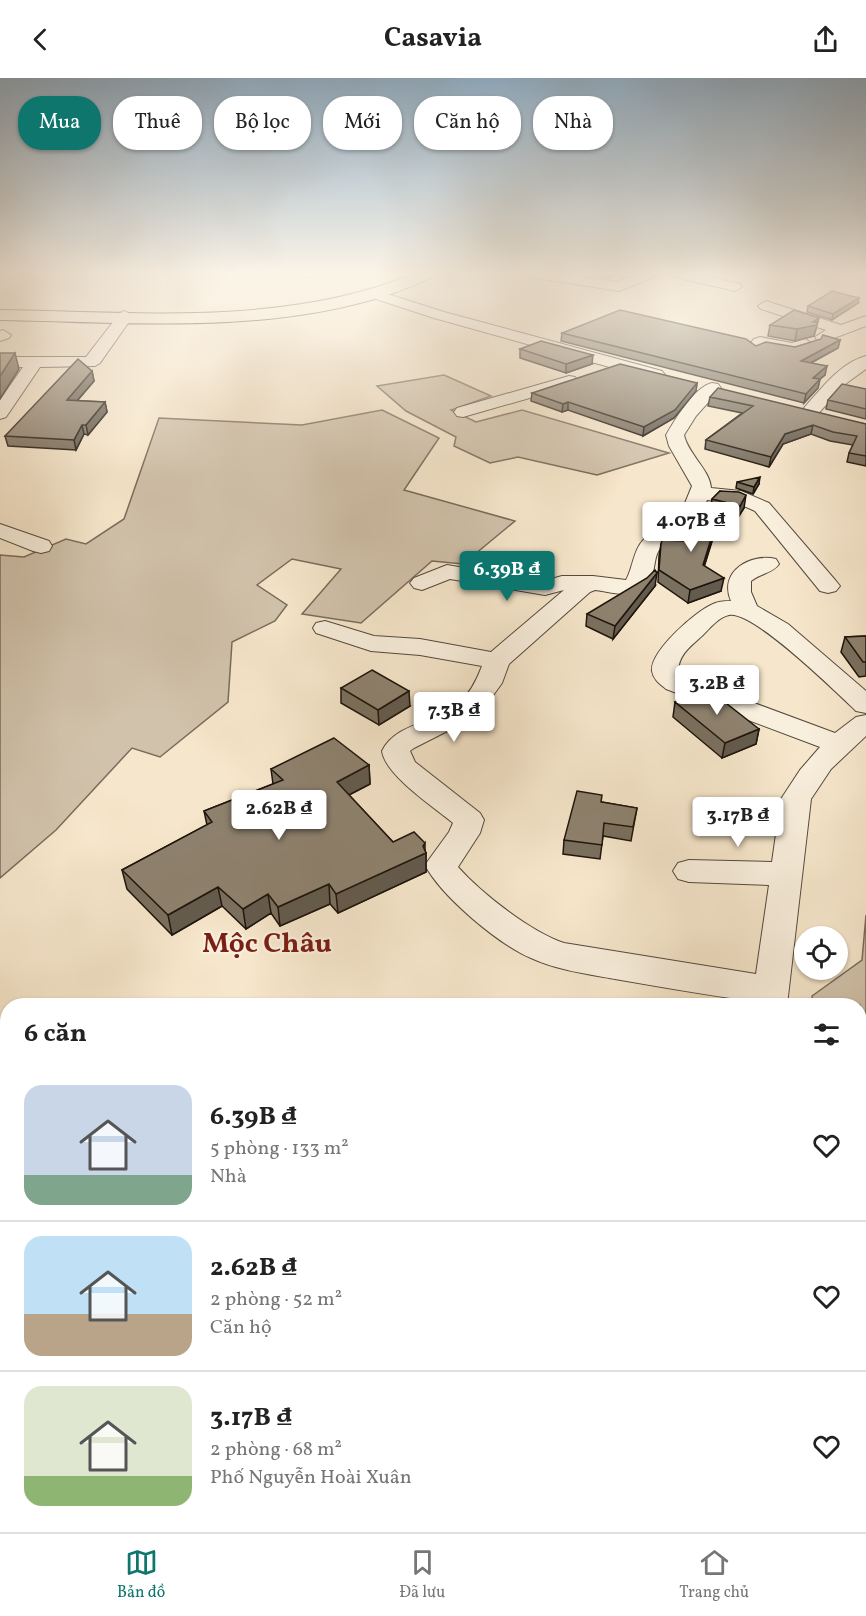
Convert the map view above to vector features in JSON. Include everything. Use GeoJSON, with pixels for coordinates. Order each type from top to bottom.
{"type":"FeatureCollection","features":[{"type":"Feature","properties":{"kind":"street"},"geometry":{"type":"LineString","coordinates":[[0,362],[89,362],[94,359],[107,341]]}},
{"type":"Feature","properties":{"kind":"street"},"geometry":{"type":"LineString","coordinates":[[533,341],[676,380]]}},
{"type":"Feature","properties":{"kind":"street"},"geometry":{"type":"LineString","coordinates":[[750,353],[760,342],[793,348],[813,341]]}},
{"type":"Feature","properties":{"kind":"street"},"geometry":{"type":"LineString","coordinates":[[832,418],[804,411],[838,381],[866,361]]}},
{"type":"Feature","properties":{"kind":"street"},"geometry":{"type":"LineString","coordinates":[[0,413],[35,362]]}},
{"type":"Feature","properties":{"kind":"street"},"geometry":{"type":"LineString","coordinates":[[463,412],[539,391],[618,364]]}},
{"type":"Feature","properties":{"kind":"street"},"geometry":{"type":"LineString","coordinates":[[422,583],[447,572],[545,588],[571,582],[601,583],[632,588],[636,586],[652,543],[685,529],[700,494],[702,486],[696,471],[677,444],[675,435],[689,413],[714,386]]}},
{"type":"Feature","properties":{"kind":"street"},"geometry":{"type":"LineString","coordinates":[[700,494],[741,497],[762,507],[828,586]]}},
{"type":"Feature","properties":{"kind":"street"},"geometry":{"type":"LineString","coordinates":[[0,531],[34,543]]}},
{"type":"Feature","properties":{"kind":"street"},"geometry":{"type":"LineString","coordinates":[[747,610],[739,592],[739,579],[750,570],[768,564]]}},
{"type":"Feature","properties":{"kind":"street"},"geometry":{"type":"LineString","coordinates":[[588,584],[497,661],[489,683],[469,709],[397,746],[394,752],[405,768],[469,820],[464,836],[441,865],[442,873],[475,903],[541,948],[584,960],[770,997],[796,799],[810,774],[824,757],[866,723]]}},
{"type":"Feature","properties":{"kind":"street"},"geometry":{"type":"LineString","coordinates":[[840,745],[706,697],[668,678],[665,671],[666,661],[697,626],[723,608],[747,610],[797,644],[866,705]]}},
{"type":"Feature","properties":{"kind":"street"},"geometry":{"type":"LineString","coordinates":[[326,628],[371,643],[420,647],[497,661]]}},
{"type":"Feature","properties":{"kind":"street"},"geometry":{"type":"LineString","coordinates":[[689,871],[786,874]]}},
{"type":"Feature","properties":{"kind":"shaded area"},"geometry":{"type":"Polygon","coordinates":[[[444,375],[491,396],[451,410],[476,422],[522,410],[669,453],[597,475],[518,457],[490,463],[454,446],[456,437],[406,411],[377,386],[444,375]]]}},
{"type":"Feature","properties":{"kind":"shaded area"},"geometry":{"type":"Polygon","coordinates":[[[382,410],[439,438],[404,490],[515,521],[463,564],[432,561],[361,623],[302,614],[341,569],[292,559],[257,585],[287,605],[275,621],[232,642],[228,702],[160,757],[132,748],[56,830],[0,878],[0,555],[24,557],[66,539],[86,544],[124,519],[159,418],[302,425],[382,410]]]}},
{"type":"Feature","properties":{"kind":"shaded area"},"geometry":{"type":"Polygon","coordinates":[[[866,915],[866,998],[812,998],[834,980],[848,980],[848,970],[862,960],[866,915]]]}},
{"type":"Feature","properties":{"kind":"building"},"geometry":{"type":"Polygon","coordinates":[[[541,341],[593,355],[566,364],[520,349],[541,341]]]}},
{"type":"Feature","properties":{"kind":"building"},"geometry":{"type":"Polygon","coordinates":[[[593,341],[749,341],[756,346],[766,342],[795,347],[815,341],[838,341],[801,361],[827,366],[813,378],[820,379],[806,394],[593,341]]]}},
{"type":"Feature","properties":{"kind":"building"},"geometry":{"type":"Polygon","coordinates":[[[0,353],[15,353],[0,376],[0,353]]]}},
{"type":"Feature","properties":{"kind":"building"},"geometry":{"type":"Polygon","coordinates":[[[78,359],[92,371],[67,400],[105,402],[86,425],[82,425],[74,440],[5,436],[78,359]]]}},
{"type":"Feature","properties":{"kind":"building"},"geometry":{"type":"Polygon","coordinates":[[[620,364],[697,383],[675,410],[644,427],[568,402],[563,404],[532,393],[620,364]]]}},
{"type":"Feature","properties":{"kind":"building"},"geometry":{"type":"Polygon","coordinates":[[[842,384],[866,389],[866,409],[828,400],[842,384]]]}},
{"type":"Feature","properties":{"kind":"building"},"geometry":{"type":"Polygon","coordinates":[[[718,388],[866,424],[866,456],[849,453],[857,436],[833,432],[813,425],[785,434],[771,457],[706,440],[753,406],[710,397],[718,388]]]}},
{"type":"Feature","properties":{"kind":"building"},"geometry":{"type":"Polygon","coordinates":[[[760,477],[754,487],[737,482],[760,477]]]}},
{"type":"Feature","properties":{"kind":"building"},"geometry":{"type":"Polygon","coordinates":[[[720,491],[739,492],[746,495],[740,506],[712,499],[720,491]]]}},
{"type":"Feature","properties":{"kind":"building"},"geometry":{"type":"Polygon","coordinates":[[[704,506],[721,507],[703,565],[724,578],[690,590],[659,570],[661,544],[662,540],[686,541],[691,526],[697,523],[704,506]]]}},
{"type":"Feature","properties":{"kind":"building"},"geometry":{"type":"Polygon","coordinates":[[[655,570],[657,573],[615,626],[587,614],[647,578],[655,570]]]}},
{"type":"Feature","properties":{"kind":"building"},"geometry":{"type":"Polygon","coordinates":[[[866,636],[866,662],[863,662],[845,637],[866,636]]]}},
{"type":"Feature","properties":{"kind":"building"},"geometry":{"type":"Polygon","coordinates":[[[372,670],[409,691],[378,710],[341,688],[372,670]]]}},
{"type":"Feature","properties":{"kind":"building"},"geometry":{"type":"Polygon","coordinates":[[[707,691],[713,693],[759,729],[725,743],[675,702],[707,691]]]}},
{"type":"Feature","properties":{"kind":"building"},"geometry":{"type":"Polygon","coordinates":[[[334,738],[369,765],[337,782],[393,842],[414,832],[425,843],[423,846],[426,853],[336,894],[329,884],[278,907],[268,894],[243,909],[218,887],[168,915],[122,870],[212,822],[204,811],[283,780],[271,769],[334,738]]]}},
{"type":"Feature","properties":{"kind":"building"},"geometry":{"type":"Polygon","coordinates":[[[577,791],[602,795],[601,802],[637,808],[633,827],[604,823],[602,845],[564,840],[577,791]]]}},
{"type":"Feature","properties":{"kind":"district","name":"Mộc Châu"},"geometry":{"type":"Point","coordinates":[267,944]}}]}
